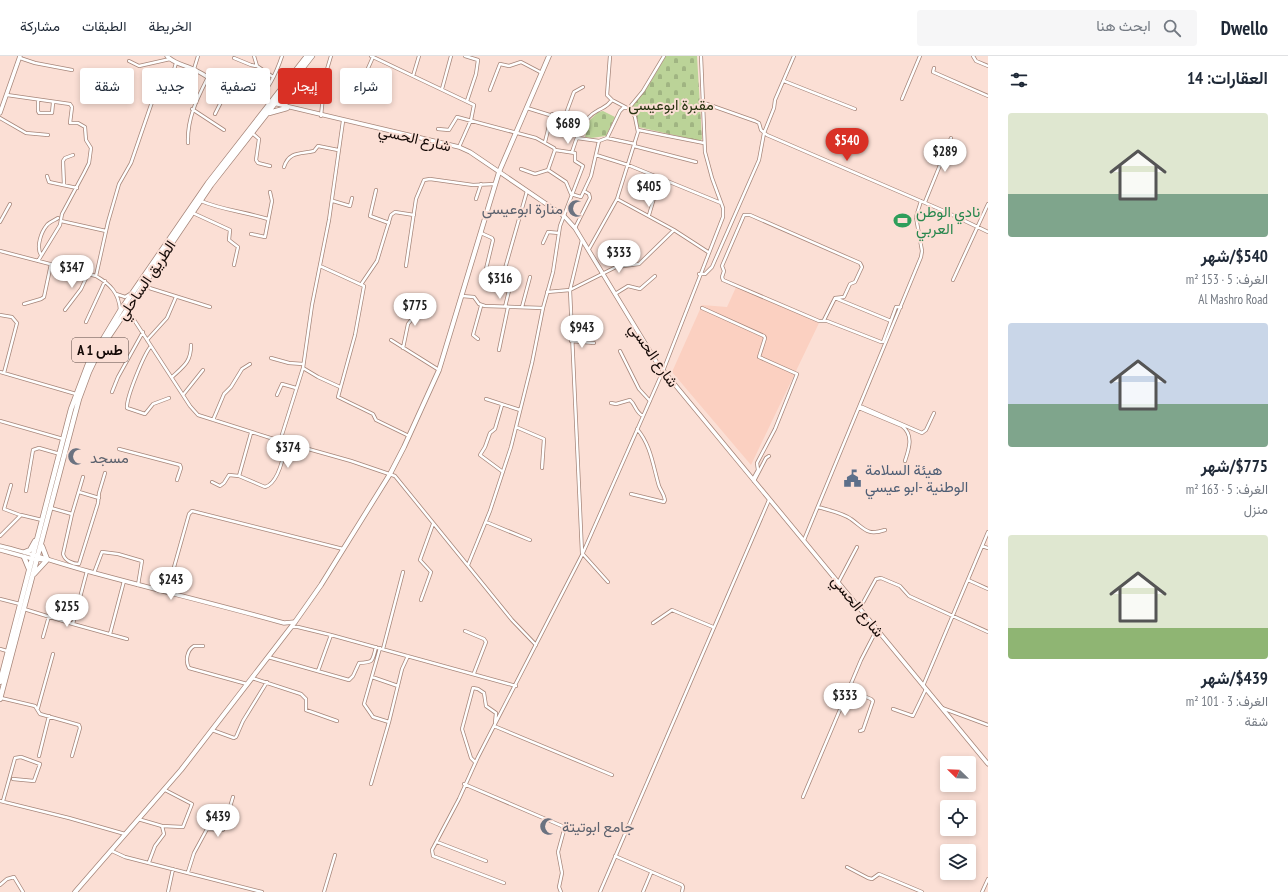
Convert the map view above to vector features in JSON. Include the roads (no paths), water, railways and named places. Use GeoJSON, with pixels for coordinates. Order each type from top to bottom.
{"type":"FeatureCollection","features":[{"type":"Feature","properties":{"kind":"highway","name":"الطريق الساحلي"},"geometry":{"type":"LineString","coordinates":[[270,102],[307,56]]}},
{"type":"Feature","properties":{"kind":"highway","name":"الطريق الساحلي"},"geometry":{"type":"LineString","coordinates":[[303,68],[312,56]]}},
{"type":"Feature","properties":{"kind":"highway","name":"الطريق الساحلي"},"geometry":{"type":"LineString","coordinates":[[0,682],[30,570],[42,544],[86,379],[99,351],[192,212],[278,101]]}},
{"type":"Feature","properties":{"kind":"highway","name":"الطريق الساحلي"},"geometry":{"type":"LineString","coordinates":[[0,698],[33,575],[38,537],[63,439],[76,394],[91,358],[120,311],[218,169],[268,104]]}},
{"type":"Feature","properties":{"kind":"highway"},"geometry":{"type":"LineString","coordinates":[[268,114],[287,108],[285,104]]}},
{"type":"Feature","properties":{"kind":"highway"},"geometry":{"type":"LineString","coordinates":[[30,570],[24,554],[30,550],[38,537]]}},
{"type":"Feature","properties":{"kind":"highway"},"geometry":{"type":"LineString","coordinates":[[33,575],[47,560],[42,544]]}},
{"type":"Feature","properties":{"kind":"main road"},"geometry":{"type":"LineString","coordinates":[[75,892],[165,790],[286,634],[343,550],[390,474],[439,370],[499,172],[550,56]]}},
{"type":"Feature","properties":{"kind":"street"},"geometry":{"type":"LineString","coordinates":[[194,68],[198,56]]}},
{"type":"Feature","properties":{"kind":"street"},"geometry":{"type":"LineString","coordinates":[[254,56],[257,66]]}},
{"type":"Feature","properties":{"kind":"street"},"geometry":{"type":"LineString","coordinates":[[270,81],[282,56]]}},
{"type":"Feature","properties":{"kind":"street"},"geometry":{"type":"LineString","coordinates":[[321,116],[325,76],[331,56]]}},
{"type":"Feature","properties":{"kind":"street"},"geometry":{"type":"LineString","coordinates":[[413,76],[419,56]]}},
{"type":"Feature","properties":{"kind":"street"},"geometry":{"type":"LineString","coordinates":[[442,89],[451,56]]}},
{"type":"Feature","properties":{"kind":"street"},"geometry":{"type":"LineString","coordinates":[[465,56],[478,60],[476,74],[467,101]]}},
{"type":"Feature","properties":{"kind":"street"},"geometry":{"type":"LineString","coordinates":[[589,249],[617,200],[635,145],[638,130],[635,117],[629,108],[612,100],[607,95],[610,56]]}},
{"type":"Feature","properties":{"kind":"street"},"geometry":{"type":"LineString","coordinates":[[607,138],[621,109],[629,108],[642,91],[664,56]]}},
{"type":"Feature","properties":{"kind":"street"},"geometry":{"type":"LineString","coordinates":[[504,884],[433,856],[432,850],[459,799],[464,784],[475,762],[516,686],[582,555],[663,371],[724,213],[712,178],[704,143],[704,103],[701,56]]}},
{"type":"Feature","properties":{"kind":"street"},"geometry":{"type":"LineString","coordinates":[[700,274],[705,274],[712,267],[759,160],[764,133],[794,56]]}},
{"type":"Feature","properties":{"kind":"street"},"geometry":{"type":"LineString","coordinates":[[902,99],[920,56]]}},
{"type":"Feature","properties":{"kind":"street"},"geometry":{"type":"LineString","coordinates":[[973,56],[976,61],[988,66]]}},
{"type":"Feature","properties":{"kind":"street"},"geometry":{"type":"LineString","coordinates":[[0,113],[20,57],[35,63],[72,70]]}},
{"type":"Feature","properties":{"kind":"street"},"geometry":{"type":"LineString","coordinates":[[368,68],[372,57],[475,106],[471,120],[459,148]]}},
{"type":"Feature","properties":{"kind":"street"},"geometry":{"type":"LineString","coordinates":[[129,61],[139,66],[168,58]]}},
{"type":"Feature","properties":{"kind":"street","name":"شارع الحسي"},"geometry":{"type":"LineString","coordinates":[[168,58],[176,63],[191,68]]}},
{"type":"Feature","properties":{"kind":"street"},"geometry":{"type":"LineString","coordinates":[[234,58],[257,66],[273,77]]}},
{"type":"Feature","properties":{"kind":"street"},"geometry":{"type":"LineString","coordinates":[[490,90],[500,64],[509,66],[521,62],[543,73]]}},
{"type":"Feature","properties":{"kind":"street"},"geometry":{"type":"LineString","coordinates":[[96,276],[106,231],[120,184],[131,163],[152,103],[164,92],[171,80],[176,63]]}},
{"type":"Feature","properties":{"kind":"street"},"geometry":{"type":"LineString","coordinates":[[934,68],[933,72],[988,96]]}},
{"type":"Feature","properties":{"kind":"street"},"geometry":{"type":"LineString","coordinates":[[784,80],[855,109]]}},
{"type":"Feature","properties":{"kind":"street"},"geometry":{"type":"LineString","coordinates":[[188,143],[187,133],[192,109],[206,81]]}},
{"type":"Feature","properties":{"kind":"street"},"geometry":{"type":"LineString","coordinates":[[548,129],[562,131],[574,92],[583,87]]}},
{"type":"Feature","properties":{"kind":"street"},"geometry":{"type":"LineString","coordinates":[[7,95],[72,105],[70,123],[78,123],[86,127],[86,140],[91,148],[90,159],[77,188],[62,214],[57,230],[38,261]]}},
{"type":"Feature","properties":{"kind":"street"},"geometry":{"type":"LineString","coordinates":[[38,100],[39,113],[52,113],[53,103]]}},
{"type":"Feature","properties":{"kind":"street"},"geometry":{"type":"LineString","coordinates":[[572,152],[582,124],[596,112],[605,108],[612,100]]}},
{"type":"Feature","properties":{"kind":"street","name":"شارع الحسي"},"geometry":{"type":"LineString","coordinates":[[270,103],[459,148],[470,152],[564,216],[575,228],[589,249],[614,294],[663,371],[988,764]]}},
{"type":"Feature","properties":{"kind":"street"},"geometry":{"type":"LineString","coordinates":[[704,103],[755,121],[759,123],[764,133],[921,200],[988,232]]}},
{"type":"Feature","properties":{"kind":"street"},"geometry":{"type":"LineString","coordinates":[[215,114],[220,104]]}},
{"type":"Feature","properties":{"kind":"street"},"geometry":{"type":"LineString","coordinates":[[527,108],[552,114],[582,124]]}},
{"type":"Feature","properties":{"kind":"street"},"geometry":{"type":"LineString","coordinates":[[192,109],[224,130]]}},
{"type":"Feature","properties":{"kind":"street"},"geometry":{"type":"LineString","coordinates":[[545,142],[552,114]]}},
{"type":"Feature","properties":{"kind":"street"},"geometry":{"type":"LineString","coordinates":[[438,129],[449,130],[457,117],[471,120],[516,134],[536,138],[545,142],[555,150],[572,152],[575,154],[575,161],[583,166],[571,194],[559,233],[553,272],[543,308],[532,363],[516,427],[486,522],[468,565]]}},
{"type":"Feature","properties":{"kind":"street"},"geometry":{"type":"LineString","coordinates":[[0,118],[26,133],[48,135]]}},
{"type":"Feature","properties":{"kind":"street"},"geometry":{"type":"LineString","coordinates":[[280,441],[303,368],[332,201],[343,121]]}},
{"type":"Feature","properties":{"kind":"street"},"geometry":{"type":"LineString","coordinates":[[638,130],[704,143]]}},
{"type":"Feature","properties":{"kind":"street"},"geometry":{"type":"LineString","coordinates":[[252,133],[259,139],[257,162],[270,166]]}},
{"type":"Feature","properties":{"kind":"street"},"geometry":{"type":"LineString","coordinates":[[577,138],[599,141],[607,138],[696,162]]}},
{"type":"Feature","properties":{"kind":"street"},"geometry":{"type":"LineString","coordinates":[[925,202],[951,138]]}},
{"type":"Feature","properties":{"kind":"street"},"geometry":{"type":"LineString","coordinates":[[571,194],[581,197],[591,176],[599,141]]}},
{"type":"Feature","properties":{"kind":"street"},"geometry":{"type":"LineString","coordinates":[[284,167],[286,161],[296,153],[314,151],[318,146],[338,150]]}},
{"type":"Feature","properties":{"kind":"street"},"geometry":{"type":"LineString","coordinates":[[548,170],[555,150]]}},
{"type":"Feature","properties":{"kind":"street"},"geometry":{"type":"LineString","coordinates":[[64,185],[64,161],[65,158],[74,155]]}},
{"type":"Feature","properties":{"kind":"street"},"geometry":{"type":"LineString","coordinates":[[596,155],[628,165],[721,203]]}},
{"type":"Feature","properties":{"kind":"street"},"geometry":{"type":"LineString","coordinates":[[521,169],[535,174],[548,170]]}},
{"type":"Feature","properties":{"kind":"street"},"geometry":{"type":"LineString","coordinates":[[548,170],[566,182],[571,194]]}},
{"type":"Feature","properties":{"kind":"street"},"geometry":{"type":"LineString","coordinates":[[47,176],[49,182],[77,188]]}},
{"type":"Feature","properties":{"kind":"street"},"geometry":{"type":"LineString","coordinates":[[649,215],[660,178]]}},
{"type":"Feature","properties":{"kind":"street"},"geometry":{"type":"LineString","coordinates":[[406,266],[416,199],[426,179],[495,184]]}},
{"type":"Feature","properties":{"kind":"street"},"geometry":{"type":"LineString","coordinates":[[476,199],[481,184]]}},
{"type":"Feature","properties":{"kind":"street"},"geometry":{"type":"LineString","coordinates":[[376,190],[370,216],[388,223]]}},
{"type":"Feature","properties":{"kind":"street"},"geometry":{"type":"LineString","coordinates":[[502,279],[527,191]]}},
{"type":"Feature","properties":{"kind":"street"},"geometry":{"type":"LineString","coordinates":[[575,228],[590,198],[589,194],[584,191]]}},
{"type":"Feature","properties":{"kind":"street"},"geometry":{"type":"LineString","coordinates":[[251,234],[265,237],[272,201],[270,192]]}},
{"type":"Feature","properties":{"kind":"street"},"geometry":{"type":"LineString","coordinates":[[332,201],[350,206],[352,198]]}},
{"type":"Feature","properties":{"kind":"street"},"geometry":{"type":"LineString","coordinates":[[617,200],[649,215],[708,252]]}},
{"type":"Feature","properties":{"kind":"street"},"geometry":{"type":"LineString","coordinates":[[804,540],[921,257],[922,251],[916,217],[921,200]]}},
{"type":"Feature","properties":{"kind":"street"},"geometry":{"type":"LineString","coordinates":[[200,201],[216,207],[268,219]]}},
{"type":"Feature","properties":{"kind":"street"},"geometry":{"type":"LineString","coordinates":[[0,222],[10,204]]}},
{"type":"Feature","properties":{"kind":"street"},"geometry":{"type":"LineString","coordinates":[[953,280],[988,204]]}},
{"type":"Feature","properties":{"kind":"street"},"geometry":{"type":"LineString","coordinates":[[192,212],[230,230],[229,240],[238,247],[234,265]]}},
{"type":"Feature","properties":{"kind":"street"},"geometry":{"type":"LineString","coordinates":[[362,284],[377,260],[388,223],[392,215],[395,212],[414,215]]}},
{"type":"Feature","properties":{"kind":"street"},"geometry":{"type":"LineString","coordinates":[[835,298],[844,297],[850,284],[855,282],[862,267],[860,262],[750,215],[746,214],[743,216],[722,266],[724,272],[723,280],[818,321],[824,320],[881,342],[883,342],[896,307],[901,307]]}},
{"type":"Feature","properties":{"kind":"street"},"geometry":{"type":"LineString","coordinates":[[41,255],[39,244],[44,230],[48,224],[58,218]]}},
{"type":"Feature","properties":{"kind":"street"},"geometry":{"type":"LineString","coordinates":[[61,221],[106,231]]}},
{"type":"Feature","properties":{"kind":"street"},"geometry":{"type":"LineString","coordinates":[[547,292],[570,290],[603,275],[616,267],[639,264],[674,230]]}},
{"type":"Feature","properties":{"kind":"street"},"geometry":{"type":"LineString","coordinates":[[543,243],[548,232],[559,233]]}},
{"type":"Feature","properties":{"kind":"street"},"geometry":{"type":"LineString","coordinates":[[481,233],[492,238],[493,240],[486,269]]}},
{"type":"Feature","properties":{"kind":"street"},"geometry":{"type":"LineString","coordinates":[[583,240],[570,290],[571,341],[582,555],[608,582]]}},
{"type":"Feature","properties":{"kind":"street"},"geometry":{"type":"LineString","coordinates":[[0,251],[96,276],[105,281],[116,294],[120,303],[120,311]]}},
{"type":"Feature","properties":{"kind":"street"},"geometry":{"type":"LineString","coordinates":[[24,304],[41,299],[44,296],[51,264]]}},
{"type":"Feature","properties":{"kind":"street"},"geometry":{"type":"LineString","coordinates":[[320,266],[362,284],[364,288],[357,327],[340,387],[338,395],[339,398],[373,414],[376,420],[408,436]]}},
{"type":"Feature","properties":{"kind":"street"},"geometry":{"type":"LineString","coordinates":[[499,350],[514,270]]}},
{"type":"Feature","properties":{"kind":"street"},"geometry":{"type":"LineString","coordinates":[[65,310],[81,289],[88,274]]}},
{"type":"Feature","properties":{"kind":"street"},"geometry":{"type":"LineString","coordinates":[[614,294],[628,286],[640,289],[655,276]]}},
{"type":"Feature","properties":{"kind":"street"},"geometry":{"type":"LineString","coordinates":[[522,307],[530,277]]}},
{"type":"Feature","properties":{"kind":"street"},"geometry":{"type":"LineString","coordinates":[[86,322],[105,281]]}},
{"type":"Feature","properties":{"kind":"street"},"geometry":{"type":"LineString","coordinates":[[142,286],[210,307]]}},
{"type":"Feature","properties":{"kind":"street"},"geometry":{"type":"LineString","coordinates":[[116,294],[125,297],[133,293]]}},
{"type":"Feature","properties":{"kind":"street"},"geometry":{"type":"LineString","coordinates":[[462,296],[474,296],[481,306]]}},
{"type":"Feature","properties":{"kind":"street"},"geometry":{"type":"LineString","coordinates":[[148,340],[167,318],[176,297]]}},
{"type":"Feature","properties":{"kind":"street"},"geometry":{"type":"LineString","coordinates":[[835,298],[891,321]]}},
{"type":"Feature","properties":{"kind":"street"},"geometry":{"type":"LineString","coordinates":[[824,320],[835,298]]}},
{"type":"Feature","properties":{"kind":"street"},"geometry":{"type":"LineString","coordinates":[[404,348],[408,324],[412,319],[411,304]]}},
{"type":"Feature","properties":{"kind":"street"},"geometry":{"type":"LineString","coordinates":[[481,306],[543,308]]}},
{"type":"Feature","properties":{"kind":"street"},"geometry":{"type":"LineString","coordinates":[[478,339],[473,335],[481,306]]}},
{"type":"Feature","properties":{"kind":"street"},"geometry":{"type":"LineString","coordinates":[[702,308],[764,336],[765,338],[759,357],[797,374],[775,429],[757,463],[757,471],[753,481]]}},
{"type":"Feature","properties":{"kind":"street"},"geometry":{"type":"LineString","coordinates":[[127,309],[194,412],[212,420],[390,474],[407,491],[512,620],[536,645]]}},
{"type":"Feature","properties":{"kind":"street"},"geometry":{"type":"LineString","coordinates":[[0,315],[12,317],[17,323],[4,373]]}},
{"type":"Feature","properties":{"kind":"street"},"geometry":{"type":"LineString","coordinates":[[112,392],[118,377],[143,332]]}},
{"type":"Feature","properties":{"kind":"street"},"geometry":{"type":"LineString","coordinates":[[391,340],[439,370]]}},
{"type":"Feature","properties":{"kind":"street"},"geometry":{"type":"LineString","coordinates":[[571,341],[594,342]]}},
{"type":"Feature","properties":{"kind":"street"},"geometry":{"type":"LineString","coordinates":[[172,377],[187,362],[191,355],[191,345]]}},
{"type":"Feature","properties":{"kind":"street"},"geometry":{"type":"LineString","coordinates":[[151,346],[136,377],[127,408],[145,414],[153,404],[169,398]]}},
{"type":"Feature","properties":{"kind":"street"},"geometry":{"type":"LineString","coordinates":[[620,352],[639,389],[650,401]]}},
{"type":"Feature","properties":{"kind":"street"},"geometry":{"type":"LineString","coordinates":[[271,358],[303,364]]}},
{"type":"Feature","properties":{"kind":"street"},"geometry":{"type":"LineString","coordinates":[[212,420],[224,394],[231,388],[242,369],[250,364]]}},
{"type":"Feature","properties":{"kind":"street"},"geometry":{"type":"LineString","coordinates":[[303,368],[340,387]]}},
{"type":"Feature","properties":{"kind":"street"},"geometry":{"type":"LineString","coordinates":[[183,395],[203,370]]}},
{"type":"Feature","properties":{"kind":"street"},"geometry":{"type":"LineString","coordinates":[[0,372],[76,394]]}},
{"type":"Feature","properties":{"kind":"street"},"geometry":{"type":"LineString","coordinates":[[276,395],[282,384],[296,388]]}},
{"type":"Feature","properties":{"kind":"street"},"geometry":{"type":"LineString","coordinates":[[486,399],[520,410]]}},
{"type":"Feature","properties":{"kind":"street"},"geometry":{"type":"LineString","coordinates":[[611,403],[616,404],[630,400],[638,413],[643,416]]}},
{"type":"Feature","properties":{"kind":"street"},"geometry":{"type":"LineString","coordinates":[[502,405],[495,429],[490,433],[485,447],[480,455],[503,472]]}},
{"type":"Feature","properties":{"kind":"street"},"geometry":{"type":"LineString","coordinates":[[859,407],[922,433],[926,430],[934,413]]}},
{"type":"Feature","properties":{"kind":"street"},"geometry":{"type":"LineString","coordinates":[[859,407],[902,426],[906,430],[910,444],[905,461]]}},
{"type":"Feature","properties":{"kind":"street"},"geometry":{"type":"LineString","coordinates":[[0,421],[63,439]]}},
{"type":"Feature","properties":{"kind":"street"},"geometry":{"type":"LineString","coordinates":[[516,427],[544,439],[542,468]]}},
{"type":"Feature","properties":{"kind":"street"},"geometry":{"type":"LineString","coordinates":[[631,494],[664,502],[665,500],[664,493],[660,488],[646,442],[637,429]]}},
{"type":"Feature","properties":{"kind":"street"},"geometry":{"type":"LineString","coordinates":[[239,476],[251,432]]}},
{"type":"Feature","properties":{"kind":"street"},"geometry":{"type":"LineString","coordinates":[[212,482],[220,486],[224,484],[229,475],[239,476],[267,486],[281,467],[286,443]]}},
{"type":"Feature","properties":{"kind":"street"},"geometry":{"type":"LineString","coordinates":[[26,491],[33,450],[39,448],[60,454]]}},
{"type":"Feature","properties":{"kind":"street"},"geometry":{"type":"LineString","coordinates":[[119,449],[180,465],[181,468],[177,480]]}},
{"type":"Feature","properties":{"kind":"street"},"geometry":{"type":"LineString","coordinates":[[753,481],[766,458],[769,456]]}},
{"type":"Feature","properties":{"kind":"street"},"geometry":{"type":"LineString","coordinates":[[83,477],[72,514],[63,554],[64,558],[78,565],[81,562],[99,498],[104,473]]}},
{"type":"Feature","properties":{"kind":"street"},"geometry":{"type":"LineString","coordinates":[[11,485],[4,509],[42,520]]}},
{"type":"Feature","properties":{"kind":"street"},"geometry":{"type":"LineString","coordinates":[[79,492],[99,498]]}},
{"type":"Feature","properties":{"kind":"street"},"geometry":{"type":"LineString","coordinates":[[600,892],[769,500]]}},
{"type":"Feature","properties":{"kind":"street"},"geometry":{"type":"LineString","coordinates":[[818,507],[850,518],[860,527],[870,532],[885,530]]}},
{"type":"Feature","properties":{"kind":"street"},"geometry":{"type":"LineString","coordinates":[[52,508],[72,514]]}},
{"type":"Feature","properties":{"kind":"street"},"geometry":{"type":"LineString","coordinates":[[167,592],[189,514],[192,511],[343,550]]}},
{"type":"Feature","properties":{"kind":"street"},"geometry":{"type":"LineString","coordinates":[[0,536],[21,515]]}},
{"type":"Feature","properties":{"kind":"street"},"geometry":{"type":"LineString","coordinates":[[486,522],[530,540]]}},
{"type":"Feature","properties":{"kind":"street"},"geometry":{"type":"LineString","coordinates":[[421,600],[431,572],[420,560],[433,524]]}},
{"type":"Feature","properties":{"kind":"street"},"geometry":{"type":"LineString","coordinates":[[893,709],[913,716],[988,532]]}},
{"type":"Feature","properties":{"kind":"street"},"geometry":{"type":"LineString","coordinates":[[0,546],[138,585],[284,623],[295,622]]}},
{"type":"Feature","properties":{"kind":"street"},"geometry":{"type":"LineString","coordinates":[[982,546],[988,548]]}},
{"type":"Feature","properties":{"kind":"street"},"geometry":{"type":"LineString","coordinates":[[838,583],[857,547]]}},
{"type":"Feature","properties":{"kind":"street"},"geometry":{"type":"LineString","coordinates":[[0,550],[24,554]]}},
{"type":"Feature","properties":{"kind":"street"},"geometry":{"type":"LineString","coordinates":[[94,573],[102,552],[121,555],[142,562],[138,585]]}},
{"type":"Feature","properties":{"kind":"street"},"geometry":{"type":"LineString","coordinates":[[73,624],[87,571]]}},
{"type":"Feature","properties":{"kind":"street"},"geometry":{"type":"LineString","coordinates":[[384,650],[403,572]]}},
{"type":"Feature","properties":{"kind":"street"},"geometry":{"type":"LineString","coordinates":[[860,608],[876,579],[881,578],[900,586],[909,596],[988,632]]}},
{"type":"Feature","properties":{"kind":"street"},"geometry":{"type":"LineString","coordinates":[[968,580],[988,588]]}},
{"type":"Feature","properties":{"kind":"street"},"geometry":{"type":"LineString","coordinates":[[110,634],[124,581]]}},
{"type":"Feature","properties":{"kind":"street"},"geometry":{"type":"LineString","coordinates":[[0,599],[20,604]]}},
{"type":"Feature","properties":{"kind":"street"},"geometry":{"type":"LineString","coordinates":[[24,609],[127,639]]}},
{"type":"Feature","properties":{"kind":"street"},"geometry":{"type":"LineString","coordinates":[[653,624],[672,610],[713,627]]}},
{"type":"Feature","properties":{"kind":"street"},"geometry":{"type":"LineString","coordinates":[[43,637],[49,616]]}},
{"type":"Feature","properties":{"kind":"street"},"geometry":{"type":"LineString","coordinates":[[284,623],[286,634]]}},
{"type":"Feature","properties":{"kind":"street"},"geometry":{"type":"LineString","coordinates":[[291,627],[298,627],[331,635],[474,673],[516,686]]}},
{"type":"Feature","properties":{"kind":"street"},"geometry":{"type":"LineString","coordinates":[[804,797],[849,690],[877,629]]}},
{"type":"Feature","properties":{"kind":"street"},"geometry":{"type":"LineString","coordinates":[[465,631],[484,639],[486,642],[474,673]]}},
{"type":"Feature","properties":{"kind":"street"},"geometry":{"type":"LineString","coordinates":[[318,672],[331,635]]}},
{"type":"Feature","properties":{"kind":"street"},"geometry":{"type":"LineString","coordinates":[[203,646],[194,646],[190,649],[187,661],[189,668],[247,684]]}},
{"type":"Feature","properties":{"kind":"street"},"geometry":{"type":"LineString","coordinates":[[268,657],[318,672],[350,679],[359,663],[370,663],[372,661],[378,648]]}},
{"type":"Feature","properties":{"kind":"street"},"geometry":{"type":"LineString","coordinates":[[378,648],[365,706],[373,717],[389,722]]}},
{"type":"Feature","properties":{"kind":"street"},"geometry":{"type":"LineString","coordinates":[[0,649],[8,651]]}},
{"type":"Feature","properties":{"kind":"street"},"geometry":{"type":"LineString","coordinates":[[53,654],[38,708],[39,713],[79,725],[80,728],[72,756]]}},
{"type":"Feature","properties":{"kind":"street"},"geometry":{"type":"LineString","coordinates":[[371,784],[398,686],[408,656]]}},
{"type":"Feature","properties":{"kind":"street"},"geometry":{"type":"LineString","coordinates":[[372,677],[398,686]]}},
{"type":"Feature","properties":{"kind":"street"},"geometry":{"type":"LineString","coordinates":[[252,678],[301,694],[306,699],[306,710],[337,720]]}},
{"type":"Feature","properties":{"kind":"street"},"geometry":{"type":"LineString","coordinates":[[212,730],[234,738],[236,737],[241,724],[267,682]]}},
{"type":"Feature","properties":{"kind":"street"},"geometry":{"type":"LineString","coordinates":[[475,762],[471,758],[462,729],[473,688],[478,688],[484,693],[486,706],[496,713],[494,725]]}},
{"type":"Feature","properties":{"kind":"street"},"geometry":{"type":"LineString","coordinates":[[849,690],[871,699],[873,702],[863,730],[860,731]]}},
{"type":"Feature","properties":{"kind":"street"},"geometry":{"type":"LineString","coordinates":[[0,698],[38,708]]}},
{"type":"Feature","properties":{"kind":"street"},"geometry":{"type":"LineString","coordinates":[[941,708],[988,725]]}},
{"type":"Feature","properties":{"kind":"street"},"geometry":{"type":"LineString","coordinates":[[38,756],[49,716]]}},
{"type":"Feature","properties":{"kind":"street"},"geometry":{"type":"LineString","coordinates":[[494,725],[612,775]]}},
{"type":"Feature","properties":{"kind":"street"},"geometry":{"type":"LineString","coordinates":[[13,779],[34,781],[40,764],[21,757],[14,758],[2,801],[70,818],[125,834]]}},
{"type":"Feature","properties":{"kind":"street"},"geometry":{"type":"LineString","coordinates":[[464,784],[562,826],[564,830],[558,852],[562,873],[559,887],[561,892]]}},
{"type":"Feature","properties":{"kind":"street"},"geometry":{"type":"LineString","coordinates":[[138,819],[162,826],[183,827],[192,804],[165,790]]}},
{"type":"Feature","properties":{"kind":"street"},"geometry":{"type":"LineString","coordinates":[[188,872],[194,853],[208,828],[223,830],[233,797]]}},
{"type":"Feature","properties":{"kind":"street"},"geometry":{"type":"LineString","coordinates":[[148,862],[155,846],[164,834],[164,829],[162,826]]}},
{"type":"Feature","properties":{"kind":"street"},"geometry":{"type":"LineString","coordinates":[[437,842],[486,861]]}},
{"type":"Feature","properties":{"kind":"street"},"geometry":{"type":"LineString","coordinates":[[112,851],[125,857],[262,892]]}},
{"type":"Feature","properties":{"kind":"street"},"geometry":{"type":"LineString","coordinates":[[324,892],[335,855]]}},
{"type":"Feature","properties":{"kind":"street"},"geometry":{"type":"LineString","coordinates":[[615,856],[682,886],[682,892]]}},
{"type":"Feature","properties":{"kind":"street"},"geometry":{"type":"LineString","coordinates":[[847,867],[868,878],[872,879],[879,874],[922,892]]}},
{"type":"Feature","properties":{"kind":"street"},"geometry":{"type":"LineString","coordinates":[[168,892],[173,869]]}},
{"type":"Feature","properties":{"kind":"street"},"geometry":{"type":"LineString","coordinates":[[643,892],[652,873]]}},
{"type":"Feature","properties":{"kind":"street"},"geometry":{"type":"LineString","coordinates":[[0,885],[7,879],[14,877],[23,892]]}},
{"type":"Feature","properties":{"kind":"street"},"geometry":{"type":"LineString","coordinates":[[982,892],[988,879]]}},
{"type":"Feature","properties":{"kind":"place","name":"منارة ابوعيسى"},"geometry":{"type":"Point","coordinates":[576,208]}},
{"type":"Feature","properties":{"kind":"place","name":"نادي الوطن العربي"},"geometry":{"type":"Point","coordinates":[903,220]}},
{"type":"Feature","properties":{"kind":"place","name":"مسجد"},"geometry":{"type":"Point","coordinates":[77,457]}},
{"type":"Feature","properties":{"kind":"place","name":"هيئة السلامة الوطنية -ابو عيسي"},"geometry":{"type":"Point","coordinates":[852,478]}},
{"type":"Feature","properties":{"kind":"place","name":"جامع ابوتيتة"},"geometry":{"type":"Point","coordinates":[549,826]}},
{"type":"Feature","properties":{"kind":"park label","name":"مقبرة ابوعيسى"},"geometry":{"type":"Point","coordinates":[671,104]}}]}
